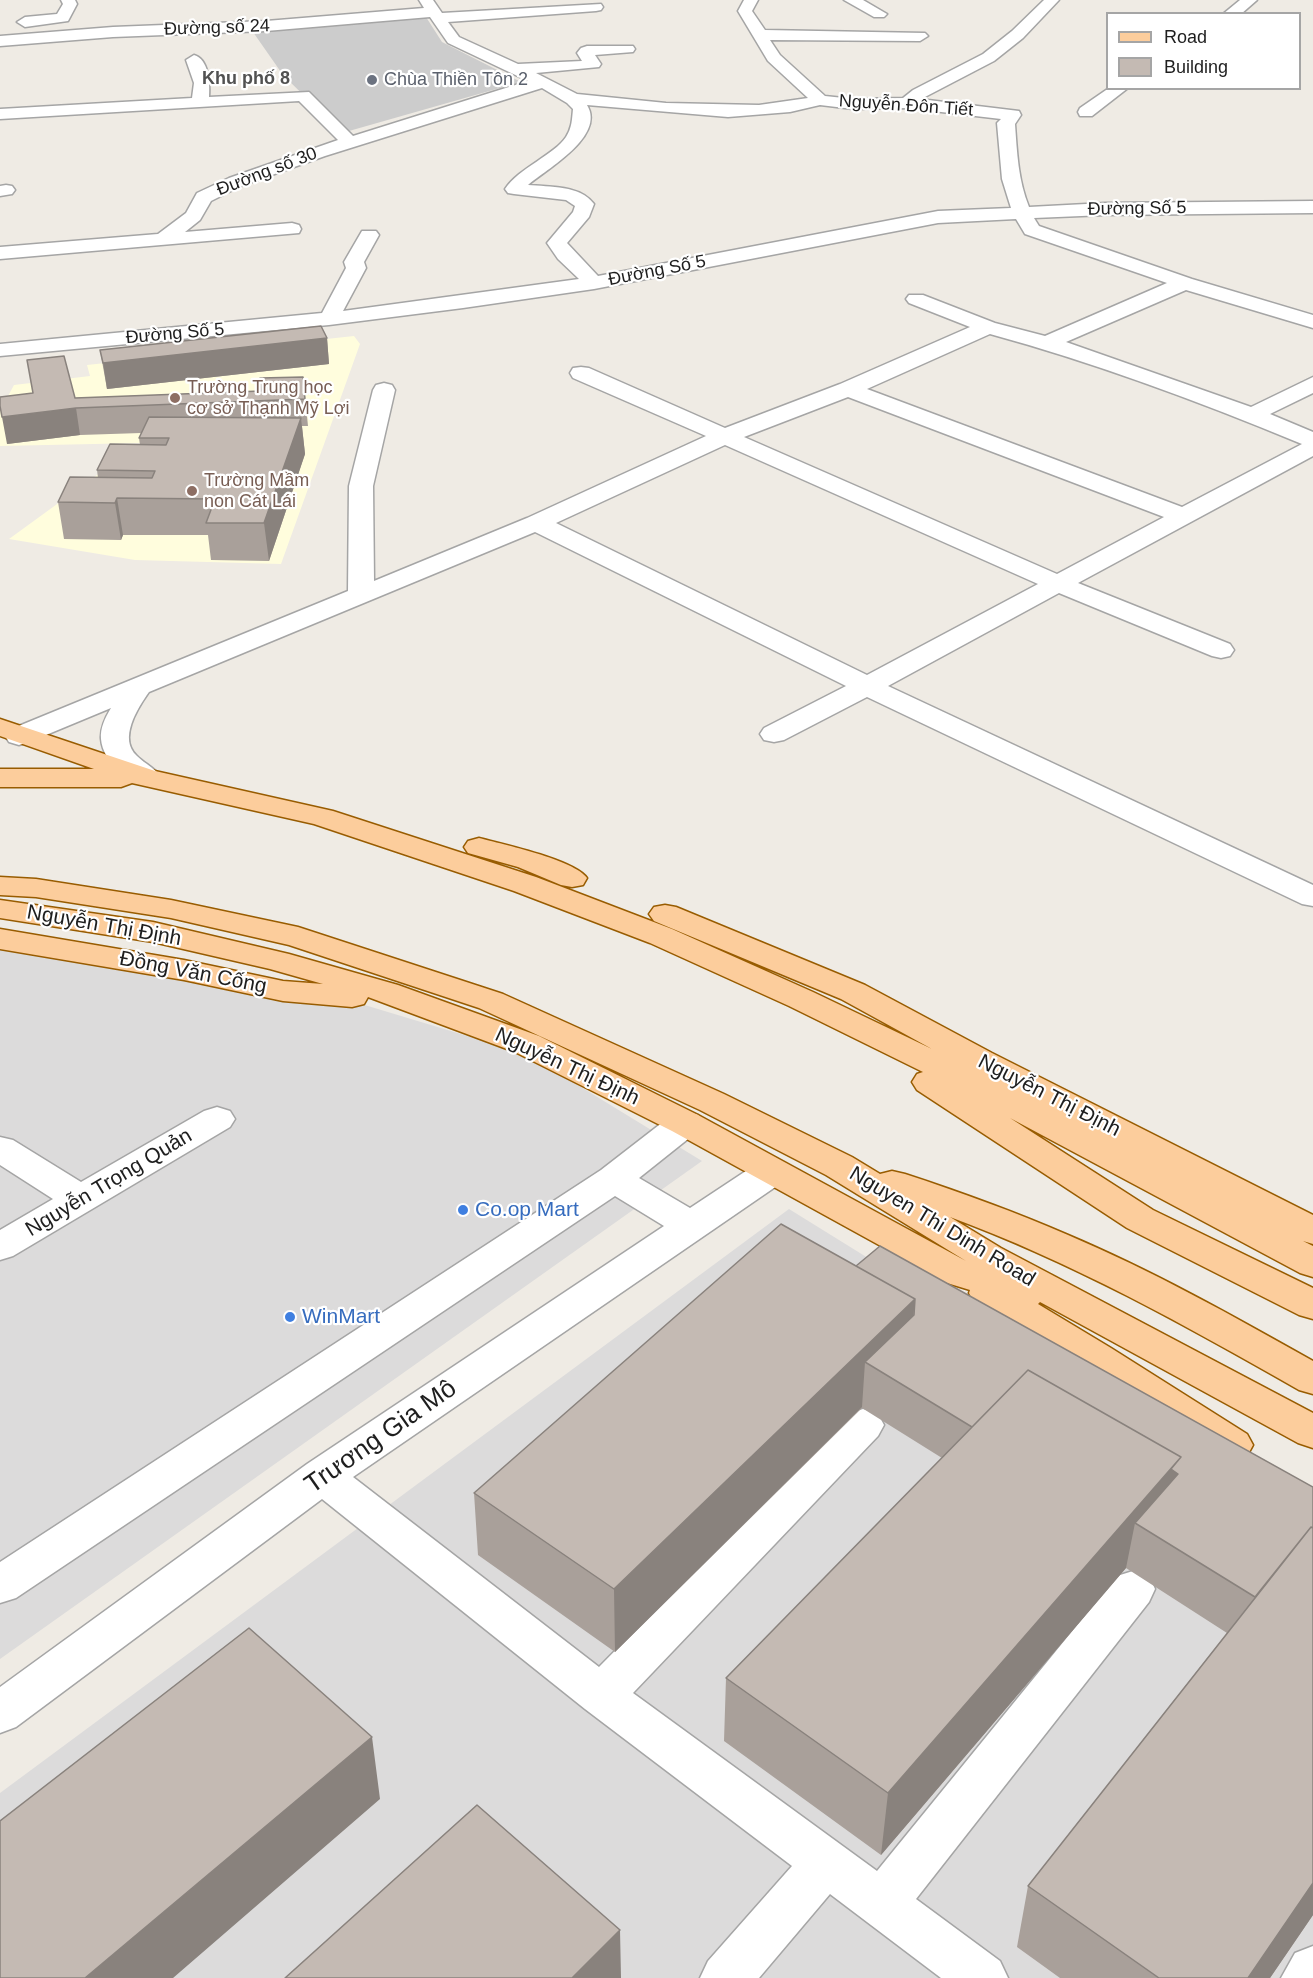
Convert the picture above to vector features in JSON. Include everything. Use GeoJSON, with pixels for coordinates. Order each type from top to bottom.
{"type":"FeatureCollection","features":[{"type":"Feature","properties":{"kind":"main road","name":"Nguyễn Thị Định"},"geometry":{"type":"LineString","coordinates":[[10,731],[147,778],[322,817],[419,830],[529,861],[853,992],[1304,1239]]}},
{"type":"Feature","properties":{"kind":"main road"},"geometry":{"type":"LineString","coordinates":[[0,778],[147,778]]}},
{"type":"Feature","properties":{"kind":"main road","name":"Nguyễn Thị Định"},"geometry":{"type":"LineString","coordinates":[[322,817],[536,888],[661,936],[801,999],[1304,1239]]}},
{"type":"Feature","properties":{"kind":"main road","name":"Nguyễn Thị Định"},"geometry":{"type":"LineString","coordinates":[[0,886],[36,888],[171,909],[298,938],[397,983]]}},
{"type":"Feature","properties":{"kind":"main road","name":"Nguyễn Thị Định"},"geometry":{"type":"LineString","coordinates":[[0,909],[153,932],[278,961],[491,1001],[561,1031],[699,1113],[771,1172],[892,1236],[947,1269],[1031,1296]]}},
{"type":"Feature","properties":{"kind":"main road","name":"Đồng Văn Cống"},"geometry":{"type":"LineString","coordinates":[[0,939],[184,970],[283,991],[348,998],[397,983]]}},
{"type":"Feature","properties":{"kind":"main road"},"geometry":{"type":"LineString","coordinates":[[801,999],[1140,1219],[1313,1305]]}},
{"type":"Feature","properties":{"kind":"main road","name":"Nguyễn Thị Định"},"geometry":{"type":"LineString","coordinates":[[699,1113],[802,1148],[839,1166]]}},
{"type":"Feature","properties":{"kind":"main road"},"geometry":{"type":"LineString","coordinates":[[771,1172],[802,1148]]}},
{"type":"Feature","properties":{"kind":"main road"},"geometry":{"type":"LineString","coordinates":[[839,1166],[892,1236]]}},
{"type":"Feature","properties":{"kind":"main road","name":"Nguyen Thi Dinh Road"},"geometry":{"type":"LineString","coordinates":[[839,1166],[988,1257],[1109,1320],[1313,1432]]}},
{"type":"Feature","properties":{"kind":"main road","name":"Nguyen Thi Dinh Road"},"geometry":{"type":"LineString","coordinates":[[839,1166],[961,1206],[1079,1255],[1221,1328],[1313,1379]]}},
{"type":"Feature","properties":{"kind":"main road"},"geometry":{"type":"LineString","coordinates":[[947,1269],[1096,1358],[1264,1465]]}},
{"type":"Feature","properties":{"kind":"main road"},"geometry":{"type":"LineString","coordinates":[[1031,1296],[1109,1320]]}},
{"type":"Feature","properties":{"kind":"main road","name":"Nguyen Thi Dinh Road"},"geometry":{"type":"LineString","coordinates":[[1031,1296],[1313,1456]]}},
{"type":"Feature","properties":{"kind":"street"},"geometry":{"type":"LineString","coordinates":[[3,40],[2,27],[5,24],[63,18],[70,4],[68,0]]}},
{"type":"Feature","properties":{"kind":"street","name":"Nguyễn Đôn Tiết"},"geometry":{"type":"LineString","coordinates":[[751,0],[745,11],[758,35],[774,58],[820,100],[853,104],[922,104],[1013,115],[1006,123],[1008,159],[1020,212]]}},
{"type":"Feature","properties":{"kind":"street"},"geometry":{"type":"LineString","coordinates":[[851,0],[879,14]]}},
{"type":"Feature","properties":{"kind":"street"},"geometry":{"type":"LineString","coordinates":[[922,104],[911,98],[932,84],[977,65],[997,52],[1052,0]]}},
{"type":"Feature","properties":{"kind":"street"},"geometry":{"type":"LineString","coordinates":[[1233,12],[1250,0]]}},
{"type":"Feature","properties":{"kind":"street","name":"Đường số 24"},"geometry":{"type":"LineString","coordinates":[[3,40],[113,32],[266,26],[432,10],[596,7]]}},
{"type":"Feature","properties":{"kind":"street"},"geometry":{"type":"LineString","coordinates":[[432,10],[453,40],[543,82],[573,99],[581,109],[580,126],[573,141],[514,189],[571,195],[585,204],[582,213],[557,243],[565,255],[594,283]]}},
{"type":"Feature","properties":{"kind":"street"},"geometry":{"type":"LineString","coordinates":[[758,35],[920,36]]}},
{"type":"Feature","properties":{"kind":"street"},"geometry":{"type":"LineString","coordinates":[[515,69],[588,65],[593,64],[585,53],[587,51],[627,49]]}},
{"type":"Feature","properties":{"kind":"street"},"geometry":{"type":"LineString","coordinates":[[194,60],[202,83],[200,102]]}},
{"type":"Feature","properties":{"kind":"street","name":"Đường số 30"},"geometry":{"type":"LineString","coordinates":[[164,239],[193,216],[204,196],[235,182],[350,142],[543,82]]}},
{"type":"Feature","properties":{"kind":"street"},"geometry":{"type":"LineString","coordinates":[[1086,112],[1117,90]]}},
{"type":"Feature","properties":{"kind":"street"},"geometry":{"type":"LineString","coordinates":[[0,114],[303,96],[350,142]]}},
{"type":"Feature","properties":{"kind":"street"},"geometry":{"type":"LineString","coordinates":[[573,99],[737,112],[775,110],[820,100]]}},
{"type":"Feature","properties":{"kind":"street","name":"Đường Số 5"},"geometry":{"type":"LineString","coordinates":[[0,350],[329,319],[594,283],[938,217],[1020,212],[1313,207]]}},
{"type":"Feature","properties":{"kind":"street"},"geometry":{"type":"LineString","coordinates":[[1020,212],[1032,230],[1185,283],[1313,322]]}},
{"type":"Feature","properties":{"kind":"street"},"geometry":{"type":"LineString","coordinates":[[0,253],[292,229]]}},
{"type":"Feature","properties":{"kind":"street"},"geometry":{"type":"LineString","coordinates":[[329,319],[356,268],[354,262],[369,234]]}},
{"type":"Feature","properties":{"kind":"street"},"geometry":{"type":"LineString","coordinates":[[1047,343],[1185,283]]}},
{"type":"Feature","properties":{"kind":"street"},"geometry":{"type":"LineString","coordinates":[[1280,312],[1313,298]]}},
{"type":"Feature","properties":{"kind":"street"},"geometry":{"type":"LineString","coordinates":[[916,299],[988,327],[1047,343],[1252,415],[1313,440]]}},
{"type":"Feature","properties":{"kind":"street"},"geometry":{"type":"LineString","coordinates":[[10,731],[138,688],[536,523],[723,437],[848,389],[988,327]]}},
{"type":"Feature","properties":{"kind":"street"},"geometry":{"type":"LineString","coordinates":[[581,373],[1056,584],[1221,651]]}},
{"type":"Feature","properties":{"kind":"street"},"geometry":{"type":"LineString","coordinates":[[1252,415],[1313,384]]}},
{"type":"Feature","properties":{"kind":"street"},"geometry":{"type":"LineString","coordinates":[[848,389],[1183,516]]}},
{"type":"Feature","properties":{"kind":"street"},"geometry":{"type":"LineString","coordinates":[[362,594],[361,486],[384,390]]}},
{"type":"Feature","properties":{"kind":"street"},"geometry":{"type":"LineString","coordinates":[[774,734],[867,687],[1313,447]]}},
{"type":"Feature","properties":{"kind":"street"},"geometry":{"type":"LineString","coordinates":[[536,523],[867,687],[1313,897]]}},
{"type":"Feature","properties":{"kind":"street"},"geometry":{"type":"LineString","coordinates":[[138,688],[118,717],[115,744],[124,759],[147,778]]}},
{"type":"Feature","properties":{"kind":"street"},"geometry":{"type":"LineString","coordinates":[[0,1585],[614,1179],[699,1113]]}},
{"type":"Feature","properties":{"kind":"street","name":"Nguyễn Trọng Quản"},"geometry":{"type":"LineString","coordinates":[[0,1247],[217,1119]]}},
{"type":"Feature","properties":{"kind":"street"},"geometry":{"type":"LineString","coordinates":[[0,1149],[81,1199]]}},
{"type":"Feature","properties":{"kind":"street","name":"Trương Gia Mô"},"geometry":{"type":"LineString","coordinates":[[0,1713],[322,1476],[771,1172]]}},
{"type":"Feature","properties":{"kind":"street"},"geometry":{"type":"LineString","coordinates":[[614,1179],[691,1226]]}},
{"type":"Feature","properties":{"kind":"street"},"geometry":{"type":"LineString","coordinates":[[601,1695],[863,1425]]}},
{"type":"Feature","properties":{"kind":"street"},"geometry":{"type":"LineString","coordinates":[[322,1476],[601,1695],[982,1978]]}},
{"type":"Feature","properties":{"kind":"street"},"geometry":{"type":"LineString","coordinates":[[882,1903],[1133,1589]]}},
{"type":"Feature","properties":{"kind":"street"},"geometry":{"type":"LineString","coordinates":[[726,1978],[827,1862]]}},
{"type":"Feature","properties":{"kind":"street"},"geometry":{"type":"LineString","coordinates":[[1307,1978],[1313,1970]]}},
{"type":"Feature","properties":{"kind":"shaded area"},"geometry":{"type":"Polygon","coordinates":[[[426,17],[442,42],[521,82],[342,133],[283,75],[253,32],[426,17]]]}},
{"type":"Feature","properties":{"kind":"shaded area"},"geometry":{"type":"Polygon","coordinates":[[[354,336],[360,344],[281,564],[135,560],[9,539],[141,443],[0,446],[0,411],[14,385],[90,376],[87,365],[354,336]]]}},
{"type":"Feature","properties":{"kind":"shaded area"},"geometry":{"type":"Polygon","coordinates":[[[0,948],[358,1003],[527,1054],[702,1161],[0,1659],[0,948]]]}},
{"type":"Feature","properties":{"kind":"shaded area"},"geometry":{"type":"Polygon","coordinates":[[[789,1209],[1313,1534],[1313,1978],[0,1978],[0,1793],[789,1209]]]}},
{"type":"Feature","properties":{"kind":"building"},"geometry":{"type":"Polygon","coordinates":[[[321,326],[327,338],[103,363],[100,350],[321,326]]]}},
{"type":"Feature","properties":{"kind":"building"},"geometry":{"type":"Polygon","coordinates":[[[64,356],[75,398],[261,391],[260,378],[303,377],[305,399],[76,408],[2,417],[0,397],[33,393],[27,360],[64,356]]]}},
{"type":"Feature","properties":{"kind":"building"},"geometry":{"type":"Polygon","coordinates":[[[149,417],[301,418],[264,523],[206,523],[215,499],[117,498],[115,503],[58,502],[70,477],[152,478],[155,471],[97,470],[110,444],[166,445],[169,438],[139,438],[149,417]]]}},
{"type":"Feature","properties":{"kind":"building"},"geometry":{"type":"Polygon","coordinates":[[[781,1224],[915,1299],[614,1589],[474,1493],[781,1224]]]}},
{"type":"Feature","properties":{"kind":"building"},"geometry":{"type":"Polygon","coordinates":[[[880,1246],[1313,1487],[1313,1528],[1311,1527],[1255,1597],[1135,1523],[1178,1474],[1171,1469],[1181,1457],[1028,1370],[972,1427],[865,1362],[914,1315],[915,1299],[856,1266],[880,1246]]]}},
{"type":"Feature","properties":{"kind":"building"},"geometry":{"type":"Polygon","coordinates":[[[1028,1370],[1181,1457],[888,1793],[726,1678],[1028,1370]]]}},
{"type":"Feature","properties":{"kind":"building"},"geometry":{"type":"Polygon","coordinates":[[[1311,1527],[1313,1528],[1313,1883],[1248,1978],[1159,1978],[1028,1886],[1311,1527]]]}},
{"type":"Feature","properties":{"kind":"building"},"geometry":{"type":"Polygon","coordinates":[[[249,1628],[372,1737],[85,1978],[0,1978],[0,1821],[249,1628]]]}},
{"type":"Feature","properties":{"kind":"building"},"geometry":{"type":"Polygon","coordinates":[[[477,1805],[620,1930],[572,1978],[285,1978],[477,1805]]]}},
{"type":"Feature","properties":{"kind":"place","name":"Chùa Thiền Tôn 2"},"geometry":{"type":"Point","coordinates":[372,80]}},
{"type":"Feature","properties":{"kind":"place","name":"Trường Trung học cơ sở Thạnh Mỹ Lợi"},"geometry":{"type":"Point","coordinates":[175,398]}},
{"type":"Feature","properties":{"kind":"place","name":"Trường Mầm non Cát Lái"},"geometry":{"type":"Point","coordinates":[192,491]}},
{"type":"Feature","properties":{"kind":"place","name":"Co.op Mart"},"geometry":{"type":"Point","coordinates":[463,1210]}},
{"type":"Feature","properties":{"kind":"place","name":"WinMart"},"geometry":{"type":"Point","coordinates":[290,1317]}},
{"type":"Feature","properties":{"kind":"district","name":"Khu phố 8"},"geometry":{"type":"Point","coordinates":[246,79]}}]}
